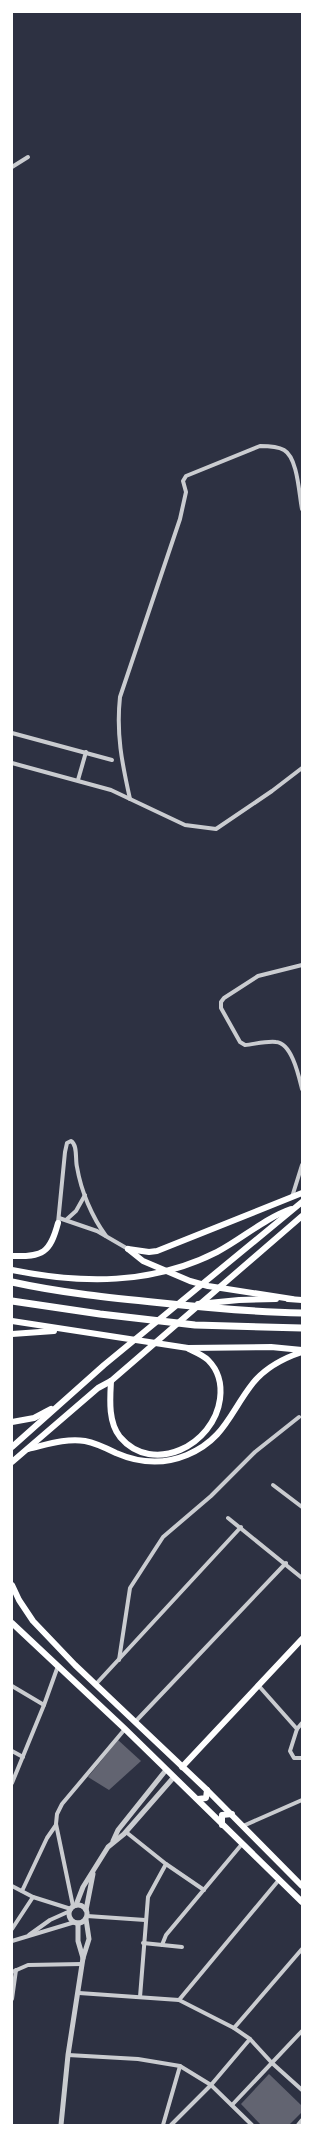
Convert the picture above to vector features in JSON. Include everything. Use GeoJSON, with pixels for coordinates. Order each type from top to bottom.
{"type":"FeatureCollection","features":[{"type":"Feature","properties":{"kind":"highway"},"geometry":{"type":"LineString","coordinates":[[12,1282],[47,1290],[187,1306],[302,1313]]}},
{"type":"Feature","properties":{"kind":"highway"},"geometry":{"type":"LineString","coordinates":[[12,1301],[100,1314],[195,1325],[302,1328]]}},
{"type":"Feature","properties":{"kind":"main road"},"geometry":{"type":"LineString","coordinates":[[128,1248],[149,1252],[157,1251],[302,1193]]}},
{"type":"Feature","properties":{"kind":"main road"},"geometry":{"type":"LineString","coordinates":[[12,1447],[117,1356],[302,1202]]}},
{"type":"Feature","properties":{"kind":"main road"},"geometry":{"type":"LineString","coordinates":[[12,1270],[71,1279],[103,1280],[137,1277],[163,1272],[201,1259],[232,1244],[272,1218],[296,1207]]}},
{"type":"Feature","properties":{"kind":"main road"},"geometry":{"type":"LineString","coordinates":[[12,1462],[98,1388],[111,1381],[128,1364],[224,1281],[302,1216]]}},
{"type":"Feature","properties":{"kind":"main road"},"geometry":{"type":"LineString","coordinates":[[12,1256],[28,1256],[44,1252],[52,1242],[59,1221]]}},
{"type":"Feature","properties":{"kind":"main road"},"geometry":{"type":"LineString","coordinates":[[128,1248],[143,1261],[190,1281],[208,1286],[302,1300]]}},
{"type":"Feature","properties":{"kind":"main road"},"geometry":{"type":"LineString","coordinates":[[187,1306],[239,1300],[292,1299]]}},
{"type":"Feature","properties":{"kind":"main road"},"geometry":{"type":"LineString","coordinates":[[12,1321],[188,1348],[271,1347],[302,1351]]}},
{"type":"Feature","properties":{"kind":"main road"},"geometry":{"type":"LineString","coordinates":[[12,1334],[67,1330]]}},
{"type":"Feature","properties":{"kind":"main road"},"geometry":{"type":"LineString","coordinates":[[111,1381],[110,1402],[112,1416],[120,1436],[131,1447],[141,1451],[161,1454],[183,1449],[200,1438],[210,1426],[218,1411],[222,1388],[218,1376],[207,1359],[188,1348]]}},
{"type":"Feature","properties":{"kind":"main road"},"geometry":{"type":"LineString","coordinates":[[26,1450],[67,1440],[94,1443],[140,1461],[165,1462],[186,1455],[203,1447],[219,1434],[254,1382],[271,1366],[302,1351]]}},
{"type":"Feature","properties":{"kind":"main road"},"geometry":{"type":"LineString","coordinates":[[12,1422],[34,1418],[61,1404]]}},
{"type":"Feature","properties":{"kind":"main road"},"geometry":{"type":"LineString","coordinates":[[12,1585],[19,1600],[33,1621],[135,1722],[232,1814],[302,1886]]}},
{"type":"Feature","properties":{"kind":"main road"},"geometry":{"type":"LineString","coordinates":[[12,1595],[19,1600]]}},
{"type":"Feature","properties":{"kind":"main road"},"geometry":{"type":"LineString","coordinates":[[12,1622],[125,1729],[173,1778],[198,1799],[278,1881],[302,1902]]}},
{"type":"Feature","properties":{"kind":"main road"},"geometry":{"type":"LineString","coordinates":[[182,1767],[302,1639]]}},
{"type":"Feature","properties":{"kind":"main road"},"geometry":{"type":"LineString","coordinates":[[198,1799],[206,1798],[207,1790]]}},
{"type":"Feature","properties":{"kind":"main road"},"geometry":{"type":"LineString","coordinates":[[222,1825],[222,1815],[232,1814]]}},
{"type":"Feature","properties":{"kind":"street"},"geometry":{"type":"LineString","coordinates":[[12,167],[28,157]]}},
{"type":"Feature","properties":{"kind":"street"},"geometry":{"type":"LineString","coordinates":[[130,798],[121,757],[118,721],[120,697],[180,520],[186,492],[183,481],[186,476],[260,446],[272,446],[285,451],[293,460],[302,509]]}},
{"type":"Feature","properties":{"kind":"street"},"geometry":{"type":"LineString","coordinates":[[12,733],[112,760]]}},
{"type":"Feature","properties":{"kind":"street"},"geometry":{"type":"LineString","coordinates":[[78,780],[86,752]]}},
{"type":"Feature","properties":{"kind":"street"},"geometry":{"type":"LineString","coordinates":[[12,763],[111,790],[185,825],[216,829],[272,791],[302,768]]}},
{"type":"Feature","properties":{"kind":"street"},"geometry":{"type":"LineString","coordinates":[[302,964],[258,976],[224,998],[221,1002],[221,1008],[240,1042],[245,1044],[276,1042],[284,1046],[297,1066],[302,1089]]}},
{"type":"Feature","properties":{"kind":"street"},"geometry":{"type":"LineString","coordinates":[[106,1236],[94,1217],[85,1195],[77,1169],[75,1145],[73,1142],[69,1141],[66,1144],[59,1221],[66,1220],[106,1236],[128,1248]]}},
{"type":"Feature","properties":{"kind":"street"},"geometry":{"type":"LineString","coordinates":[[292,1197],[302,1165]]}},
{"type":"Feature","properties":{"kind":"street"},"geometry":{"type":"LineString","coordinates":[[66,1220],[76,1211],[85,1195]]}},
{"type":"Feature","properties":{"kind":"street"},"geometry":{"type":"LineString","coordinates":[[119,1660],[130,1588],[163,1537],[211,1496],[255,1452],[299,1417]]}},
{"type":"Feature","properties":{"kind":"street"},"geometry":{"type":"LineString","coordinates":[[273,1485],[302,1507]]}},
{"type":"Feature","properties":{"kind":"street"},"geometry":{"type":"LineString","coordinates":[[228,1518],[302,1578]]}},
{"type":"Feature","properties":{"kind":"street"},"geometry":{"type":"LineString","coordinates":[[96,1684],[240,1527]]}},
{"type":"Feature","properties":{"kind":"street"},"geometry":{"type":"LineString","coordinates":[[135,1722],[286,1564]]}},
{"type":"Feature","properties":{"kind":"street"},"geometry":{"type":"LineString","coordinates":[[12,1783],[44,1705],[58,1666]]}},
{"type":"Feature","properties":{"kind":"street"},"geometry":{"type":"LineString","coordinates":[[258,1685],[297,1728]]}},
{"type":"Feature","properties":{"kind":"street"},"geometry":{"type":"LineString","coordinates":[[12,1686],[44,1705]]}},
{"type":"Feature","properties":{"kind":"street"},"geometry":{"type":"LineString","coordinates":[[302,1723],[297,1728],[290,1751],[294,1758],[302,1758]]}},
{"type":"Feature","properties":{"kind":"street"},"geometry":{"type":"LineString","coordinates":[[72,1908],[56,1824],[57,1814],[62,1804],[125,1729]]}},
{"type":"Feature","properties":{"kind":"street"},"geometry":{"type":"LineString","coordinates":[[12,1751],[23,1757]]}},
{"type":"Feature","properties":{"kind":"street"},"geometry":{"type":"LineString","coordinates":[[83,1958],[78,1940],[76,1922],[70,1918],[72,1908],[83,1887],[113,1841],[118,1830],[166,1770]]}},
{"type":"Feature","properties":{"kind":"street"},"geometry":{"type":"LineString","coordinates":[[113,1841],[126,1832],[173,1778]]}},
{"type":"Feature","properties":{"kind":"street"},"geometry":{"type":"LineString","coordinates":[[244,1826],[301,1802]]}},
{"type":"Feature","properties":{"kind":"street"},"geometry":{"type":"LineString","coordinates":[[22,1892],[47,1838],[56,1824]]}},
{"type":"Feature","properties":{"kind":"street"},"geometry":{"type":"LineString","coordinates":[[126,1832],[166,1864],[204,1890]]}},
{"type":"Feature","properties":{"kind":"street"},"geometry":{"type":"LineString","coordinates":[[162,1945],[166,1935],[242,1844]]}},
{"type":"Feature","properties":{"kind":"street"},"geometry":{"type":"LineString","coordinates":[[140,1997],[143,1943],[148,1897],[166,1864]]}},
{"type":"Feature","properties":{"kind":"street"},"geometry":{"type":"LineString","coordinates":[[61,2125],[68,2055],[79,1993],[83,1958],[89,1939],[86,1910],[93,1873]]}},
{"type":"Feature","properties":{"kind":"street"},"geometry":{"type":"LineString","coordinates":[[179,2000],[278,1881]]}},
{"type":"Feature","properties":{"kind":"street"},"geometry":{"type":"LineString","coordinates":[[12,1886],[33,1897],[72,1908]]}},
{"type":"Feature","properties":{"kind":"street"},"geometry":{"type":"LineString","coordinates":[[12,1929],[33,1897]]}},
{"type":"Feature","properties":{"kind":"street"},"geometry":{"type":"LineString","coordinates":[[29,1935],[50,1920],[72,1908],[82,1906],[86,1910]]}},
{"type":"Feature","properties":{"kind":"street"},"geometry":{"type":"LineString","coordinates":[[12,1941],[29,1935],[44,1933],[86,1917],[145,1920]]}},
{"type":"Feature","properties":{"kind":"street"},"geometry":{"type":"LineString","coordinates":[[143,1943],[182,1947]]}},
{"type":"Feature","properties":{"kind":"street"},"geometry":{"type":"LineString","coordinates":[[234,2028],[302,1949]]}},
{"type":"Feature","properties":{"kind":"street"},"geometry":{"type":"LineString","coordinates":[[12,1998],[14,1971],[28,1965],[82,1964]]}},
{"type":"Feature","properties":{"kind":"street"},"geometry":{"type":"LineString","coordinates":[[79,1993],[179,2000],[234,2028],[250,2039],[272,2063],[302,2090]]}},
{"type":"Feature","properties":{"kind":"street"},"geometry":{"type":"LineString","coordinates":[[232,2105],[302,2031]]}},
{"type":"Feature","properties":{"kind":"street"},"geometry":{"type":"LineString","coordinates":[[174,2124],[211,2085],[250,2039]]}},
{"type":"Feature","properties":{"kind":"street"},"geometry":{"type":"LineString","coordinates":[[68,2055],[138,2059],[180,2066],[211,2085],[252,2125]]}},
{"type":"Feature","properties":{"kind":"street"},"geometry":{"type":"LineString","coordinates":[[163,2125],[180,2066]]}},
{"type":"Feature","properties":{"kind":"street"},"geometry":{"type":"LineString","coordinates":[[298,2125],[302,2120]]}},
{"type":"Feature","properties":{"kind":"building"},"geometry":{"type":"Polygon","coordinates":[[[118,1740],[141,1761],[109,1790],[88,1777],[118,1740]]]}},
{"type":"Feature","properties":{"kind":"building"},"geometry":{"type":"Polygon","coordinates":[[[269,2074],[302,2106],[302,2112],[289,2125],[261,2125],[241,2104],[269,2074]]]}}]}
